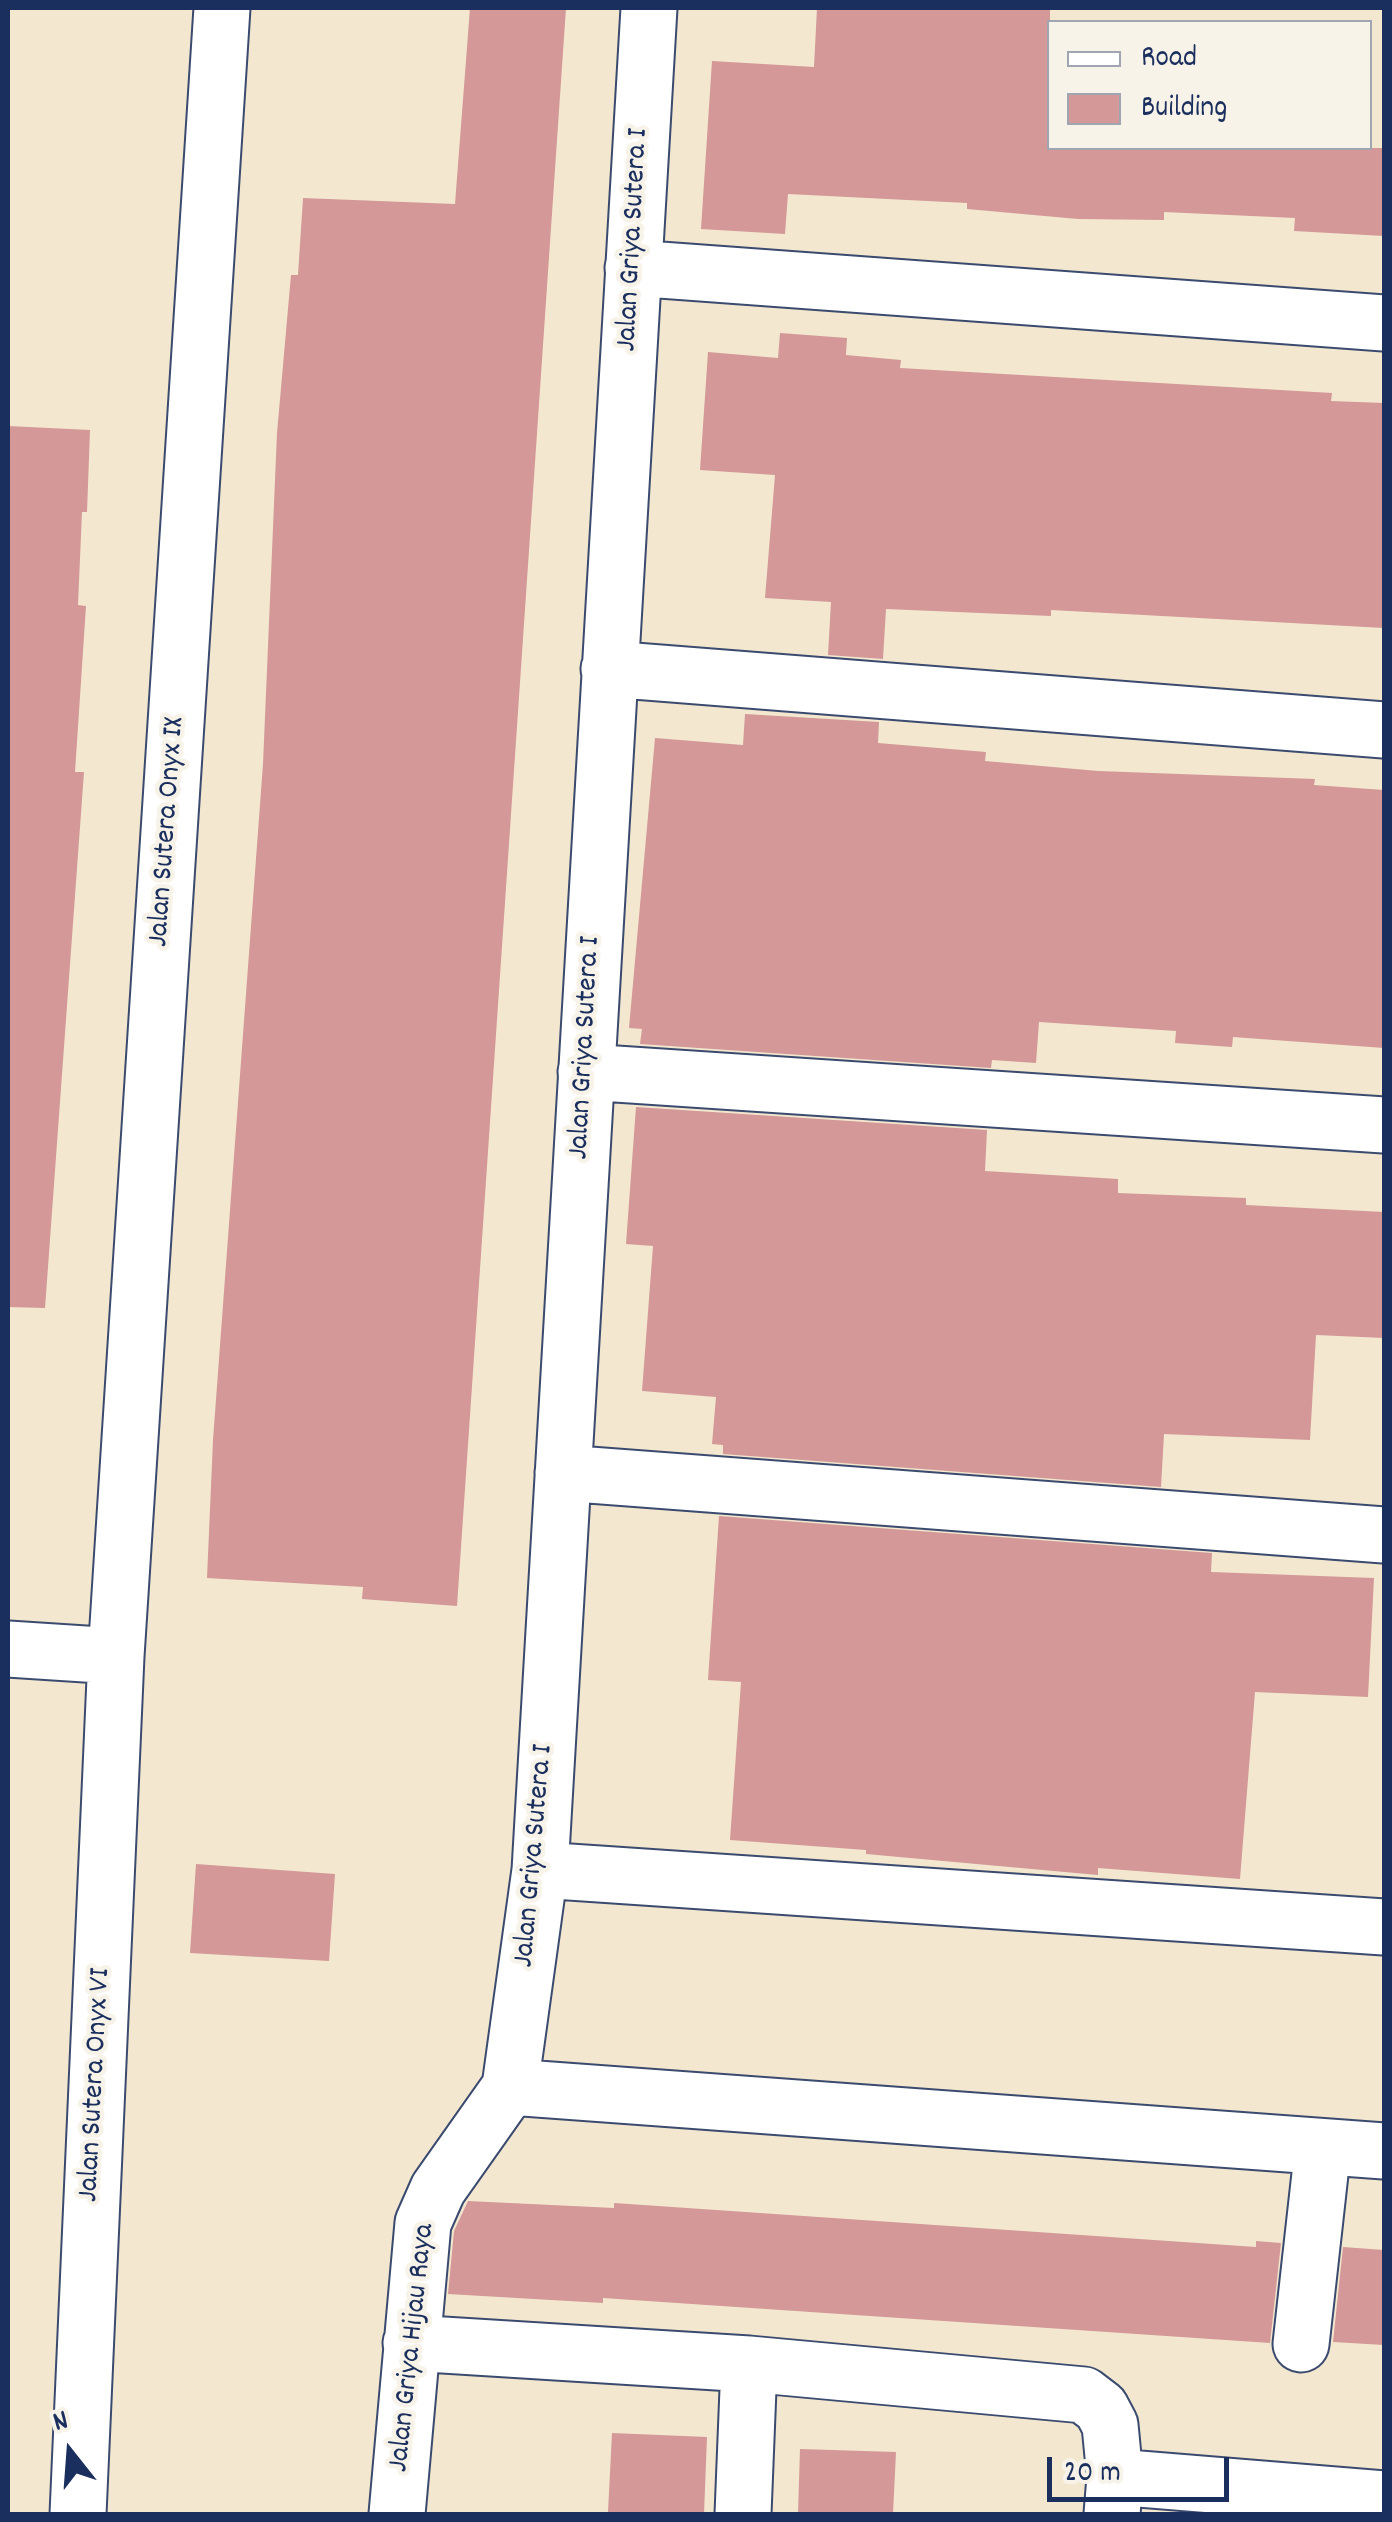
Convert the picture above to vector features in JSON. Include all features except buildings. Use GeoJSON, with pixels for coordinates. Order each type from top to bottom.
{"type":"FeatureCollection","features":[{"type":"Feature","properties":{"kind":"street","name":"Jalan Sutera Onyx IX"},"geometry":{"type":"LineString","coordinates":[[116,1656],[222,8]]}},
{"type":"Feature","properties":{"kind":"street","name":"Jalan Griya Sutera I"},"geometry":{"type":"LineString","coordinates":[[510,2087],[540,1870],[649,8]]}},
{"type":"Feature","properties":{"kind":"street"},"geometry":{"type":"LineString","coordinates":[[633,268],[1384,323]]}},
{"type":"Feature","properties":{"kind":"street"},"geometry":{"type":"LineString","coordinates":[[610,668],[1384,730]]}},
{"type":"Feature","properties":{"kind":"street"},"geometry":{"type":"LineString","coordinates":[[586,1072],[1384,1126]]}},
{"type":"Feature","properties":{"kind":"street"},"geometry":{"type":"LineString","coordinates":[[564,1473],[1384,1535]]}},
{"type":"Feature","properties":{"kind":"street"},"geometry":{"type":"LineString","coordinates":[[8,1649],[116,1656]]}},
{"type":"Feature","properties":{"kind":"street","name":"Jalan Sutera Onyx VI"},"geometry":{"type":"LineString","coordinates":[[78,2514],[116,1656]]}},
{"type":"Feature","properties":{"kind":"street"},"geometry":{"type":"LineString","coordinates":[[540,1870],[1384,1927]]}},
{"type":"Feature","properties":{"kind":"street"},"geometry":{"type":"LineString","coordinates":[[510,2087],[1384,2152]]}},
{"type":"Feature","properties":{"kind":"street","name":"Jalan Griya Hijau Raya"},"geometry":{"type":"LineString","coordinates":[[398,2514],[423,2223],[438,2189],[510,2087]]}},
{"type":"Feature","properties":{"kind":"street"},"geometry":{"type":"LineString","coordinates":[[1301,2344],[1323,2147]]}},
{"type":"Feature","properties":{"kind":"street"},"geometry":{"type":"LineString","coordinates":[[411,2343],[749,2364],[1084,2394],[1101,2408],[1110,2424],[1114,2496],[1384,2499]]}},
{"type":"Feature","properties":{"kind":"street"},"geometry":{"type":"LineString","coordinates":[[743,2514],[749,2364]]}}]}
